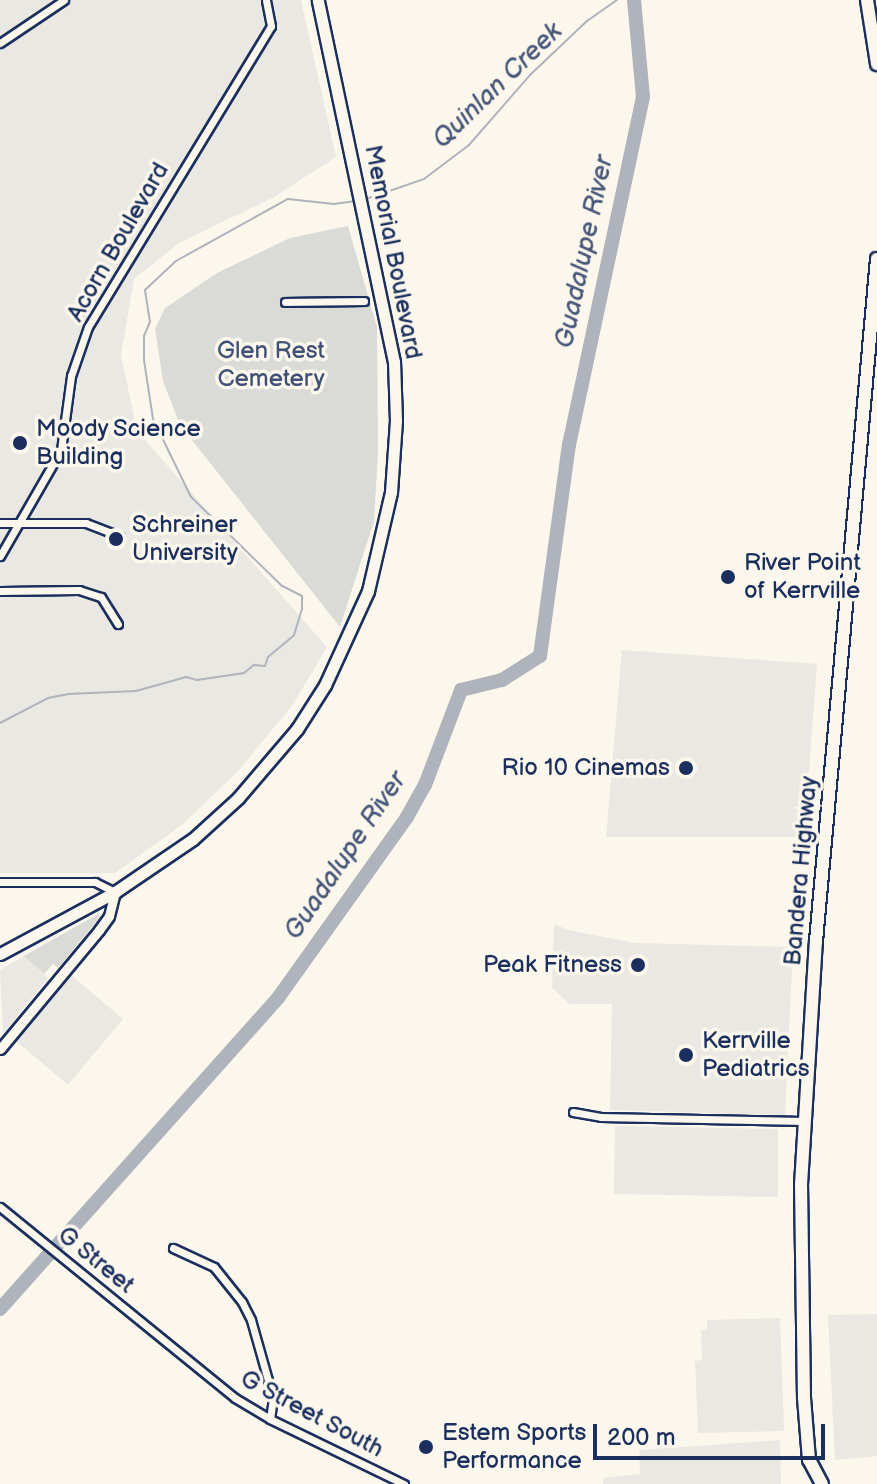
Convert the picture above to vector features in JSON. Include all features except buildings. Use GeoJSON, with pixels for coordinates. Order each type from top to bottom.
{"type":"FeatureCollection","features":[{"type":"Feature","properties":{"kind":"main road","name":"Memorial Boulevard"},"geometry":{"type":"LineString","coordinates":[[0,954],[115,892],[193,839],[253,783],[308,712],[333,671],[358,617],[389,511],[396,433],[394,362],[318,0]]}},
{"type":"Feature","properties":{"kind":"main road"},"geometry":{"type":"LineString","coordinates":[[867,0],[877,64]]}},
{"type":"Feature","properties":{"kind":"main road","name":"Bandera Highway"},"geometry":{"type":"LineString","coordinates":[[822,1484],[812,1469],[804,1398],[799,1259],[804,1121],[819,912],[877,259]]}},
{"type":"Feature","properties":{"kind":"main road"},"geometry":{"type":"LineString","coordinates":[[812,1469],[813,1484]]}},
{"type":"Feature","properties":{"kind":"main road"},"geometry":{"type":"LineString","coordinates":[[812,1469],[833,1484]]}},
{"type":"Feature","properties":{"kind":"street"},"geometry":{"type":"LineString","coordinates":[[0,43],[64,0]]}},
{"type":"Feature","properties":{"kind":"street","name":"Acorn Boulevard"},"geometry":{"type":"LineString","coordinates":[[0,556],[61,450],[71,376],[88,327],[271,26],[266,0]]}},
{"type":"Feature","properties":{"kind":"street"},"geometry":{"type":"LineString","coordinates":[[285,302],[364,301]]}},
{"type":"Feature","properties":{"kind":"street"},"geometry":{"type":"LineString","coordinates":[[0,523],[86,523],[120,536]]}},
{"type":"Feature","properties":{"kind":"street"},"geometry":{"type":"LineString","coordinates":[[0,591],[79,590],[101,597],[118,624]]}},
{"type":"Feature","properties":{"kind":"street"},"geometry":{"type":"LineString","coordinates":[[0,882],[95,882],[115,892],[109,916],[99,930],[1,1046]]}},
{"type":"Feature","properties":{"kind":"street"},"geometry":{"type":"LineString","coordinates":[[573,1112],[601,1117],[804,1121]]}},
{"type":"Feature","properties":{"kind":"street","name":"G Street"},"geometry":{"type":"LineString","coordinates":[[2,1208],[167,1344]]}},
{"type":"Feature","properties":{"kind":"street"},"geometry":{"type":"LineString","coordinates":[[173,1248],[214,1267],[242,1302],[251,1320],[262,1368],[273,1398],[270,1419]]}},
{"type":"Feature","properties":{"kind":"street","name":"G Street South"},"geometry":{"type":"LineString","coordinates":[[167,1344],[235,1398],[270,1419],[404,1484]]}},
{"type":"Feature","properties":{"kind":"shaded area","name":"Schreiner University"},"geometry":{"type":"Polygon","coordinates":[[[0,0],[301,0],[336,157],[274,197],[179,243],[134,279],[121,355],[137,431],[327,647],[292,706],[237,772],[183,824],[115,873],[0,873],[0,0]]]}},
{"type":"Feature","properties":{"kind":"shaded area"},"geometry":{"type":"Polygon","coordinates":[[[622,650],[817,664],[804,837],[606,837],[622,650]]]}},
{"type":"Feature","properties":{"kind":"shaded area"},"geometry":{"type":"Polygon","coordinates":[[[554,924],[568,930],[635,943],[793,947],[785,1115],[610,1110],[612,1004],[570,1004],[552,988],[554,924]]]}},
{"type":"Feature","properties":{"kind":"shaded area"},"geometry":{"type":"Polygon","coordinates":[[[24,956],[48,978],[3,1034],[0,970],[24,956]]]}},
{"type":"Feature","properties":{"kind":"shaded area"},"geometry":{"type":"Polygon","coordinates":[[[71,975],[123,1019],[68,1085],[16,1041],[71,975]]]}},
{"type":"Feature","properties":{"kind":"shaded area"},"geometry":{"type":"Polygon","coordinates":[[[615,1126],[778,1129],[778,1197],[614,1194],[615,1126]]]}},
{"type":"Feature","properties":{"kind":"shaded area"},"geometry":{"type":"Polygon","coordinates":[[[877,1314],[877,1456],[835,1460],[828,1315],[877,1314]]]}},
{"type":"Feature","properties":{"kind":"shaded area"},"geometry":{"type":"Polygon","coordinates":[[[780,1318],[784,1431],[698,1433],[695,1361],[702,1360],[701,1330],[707,1330],[707,1320],[780,1318]]]}},
{"type":"Feature","properties":{"kind":"shaded area"},"geometry":{"type":"Polygon","coordinates":[[[780,1440],[781,1484],[603,1484],[603,1478],[640,1474],[639,1450],[780,1440]]]}},
{"type":"Feature","properties":{"kind":"green space","name":"Glen Rest Cemetery"},"geometry":{"type":"Polygon","coordinates":[[[348,226],[377,327],[378,452],[374,521],[340,627],[180,425],[163,381],[155,329],[165,308],[217,273],[290,238],[348,226]]]}},
{"type":"Feature","properties":{"kind":"green space"},"geometry":{"type":"Polygon","coordinates":[[[98,914],[100,917],[58,968],[53,964],[44,974],[24,956],[98,914]]]}},
{"type":"Feature","properties":{"kind":"waterway","name":"Quinlan Creek"},"geometry":{"type":"LineString","coordinates":[[366,199],[424,179],[469,145],[531,74],[587,21],[617,0]]}},
{"type":"Feature","properties":{"kind":"waterway","name":"Guadalupe River"},"geometry":{"type":"LineString","coordinates":[[0,1309],[278,998],[407,817],[425,785],[461,690],[502,680],[540,656],[569,445],[643,97],[634,0]]}},
{"type":"Feature","properties":{"kind":"waterway","name":"Quinlan Creek"},"geometry":{"type":"LineString","coordinates":[[0,723],[48,698],[68,694],[136,691],[186,677],[197,680],[244,673],[254,665],[265,666],[268,657],[294,635],[302,609],[302,596],[282,586],[191,497],[153,419],[144,360],[144,336],[150,322],[145,290],[176,261],[288,199],[334,204],[356,201]]}},
{"type":"Feature","properties":{"kind":"place","name":"Moody Science Building"},"geometry":{"type":"Point","coordinates":[20,443]}},
{"type":"Feature","properties":{"kind":"place","name":"Schreiner University"},"geometry":{"type":"Point","coordinates":[116,539]}},
{"type":"Feature","properties":{"kind":"place","name":"River Point of Kerrville"},"geometry":{"type":"Point","coordinates":[728,577]}},
{"type":"Feature","properties":{"kind":"place","name":"Rio 10 Cinemas"},"geometry":{"type":"Point","coordinates":[686,768]}},
{"type":"Feature","properties":{"kind":"place","name":"Peak Fitness"},"geometry":{"type":"Point","coordinates":[638,965]}},
{"type":"Feature","properties":{"kind":"place","name":"Kerrville Pediatrics"},"geometry":{"type":"Point","coordinates":[686,1055]}},
{"type":"Feature","properties":{"kind":"place","name":"Estem Sports Performance"},"geometry":{"type":"Point","coordinates":[426,1447]}}]}
